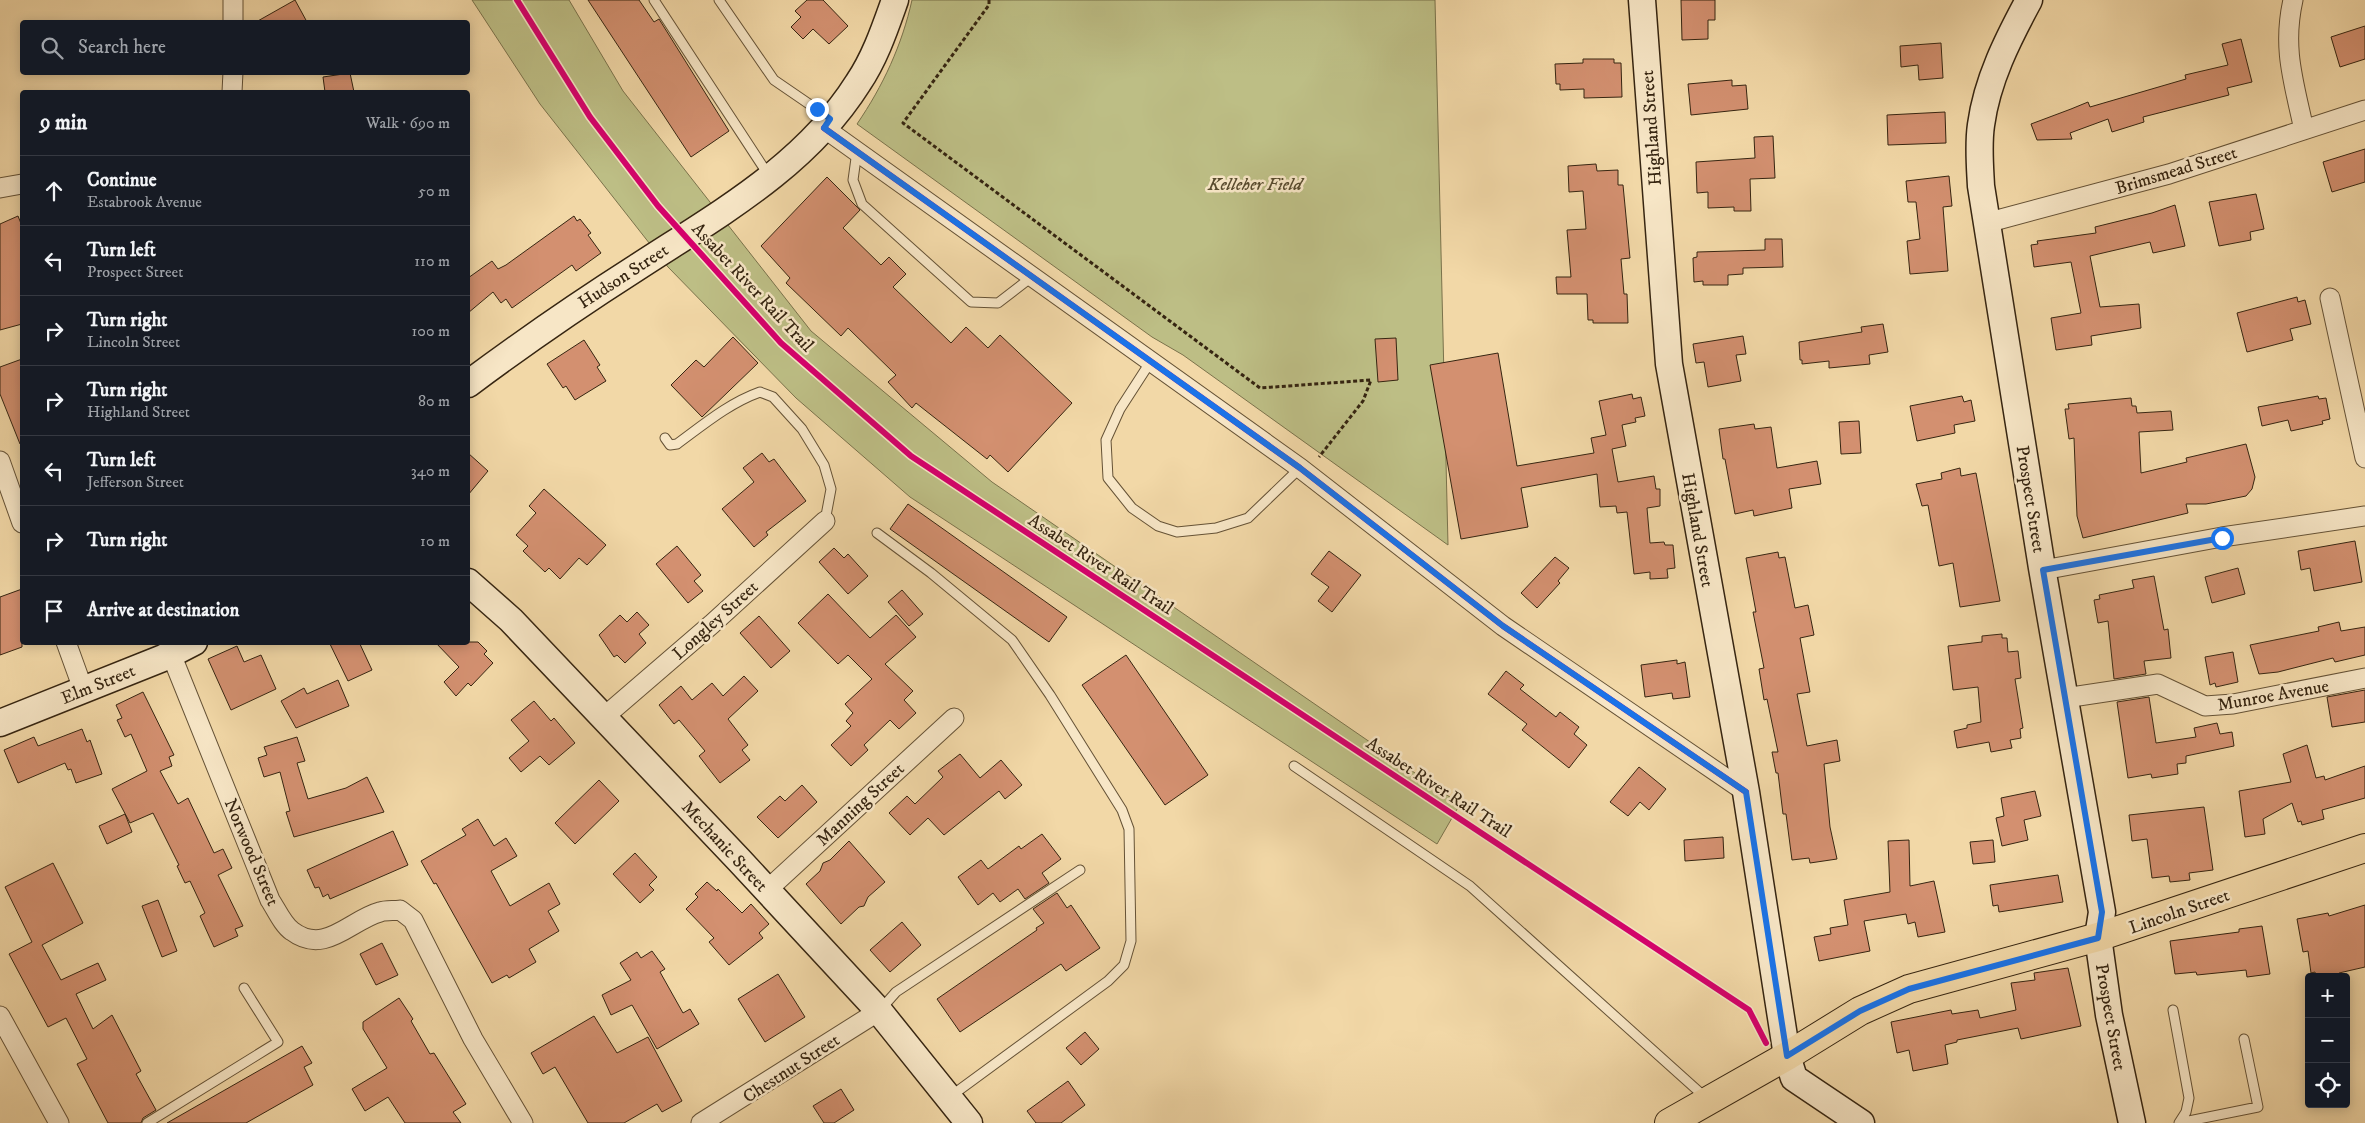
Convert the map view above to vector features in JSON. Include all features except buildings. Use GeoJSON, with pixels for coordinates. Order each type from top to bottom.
{"type":"FeatureCollection","features":[{"type":"Feature","properties":{"kind":"main road","name":"Lincoln Street"},"geometry":{"type":"LineString","coordinates":[[1669,1123],[1787,1056],[1860,1011],[1909,989],[2098,938],[2365,848]]}},
{"type":"Feature","properties":{"kind":"street"},"geometry":{"type":"LineString","coordinates":[[233,0],[233,20]]}},
{"type":"Feature","properties":{"kind":"street","name":"Hudson Street"},"geometry":{"type":"LineString","coordinates":[[470,383],[543,328],[770,178],[800,154],[858,83],[881,39],[895,0]]}},
{"type":"Feature","properties":{"kind":"street","name":"Highland Street"},"geometry":{"type":"LineString","coordinates":[[1642,0],[1669,364],[1746,792],[1787,1056],[1794,1078],[1860,1123]]}},
{"type":"Feature","properties":{"kind":"street","name":"Prospect Street"},"geometry":{"type":"LineString","coordinates":[[2029,0],[2011,33],[1988,91],[1981,126],[1981,186],[2043,570],[2102,912],[2098,938],[2109,1015],[2132,1123]]}},
{"type":"Feature","properties":{"kind":"street"},"geometry":{"type":"LineString","coordinates":[[2292,0],[2288,21],[2288,58],[2304,130]]}},
{"type":"Feature","properties":{"kind":"street"},"geometry":{"type":"LineString","coordinates":[[232,90],[233,75]]}},
{"type":"Feature","properties":{"kind":"street","name":"Brimsmead Street"},"geometry":{"type":"LineString","coordinates":[[1986,223],[2169,174],[2365,110]]}},
{"type":"Feature","properties":{"kind":"street"},"geometry":{"type":"LineString","coordinates":[[827,123],[857,151],[1152,360],[1303,471],[1503,626],[1746,792]]}},
{"type":"Feature","properties":{"kind":"street"},"geometry":{"type":"LineString","coordinates":[[0,188],[20,184]]}},
{"type":"Feature","properties":{"kind":"street"},"geometry":{"type":"LineString","coordinates":[[2330,298],[2364,445]]}},
{"type":"Feature","properties":{"kind":"street"},"geometry":{"type":"LineString","coordinates":[[0,462],[20,517]]}},
{"type":"Feature","properties":{"kind":"street"},"geometry":{"type":"LineString","coordinates":[[2043,570],[2222,538],[2365,516]]}},
{"type":"Feature","properties":{"kind":"street","name":"Longley Street"},"geometry":{"type":"LineString","coordinates":[[604,717],[712,624],[824,521]]}},
{"type":"Feature","properties":{"kind":"street","name":"Mechanic Street"},"geometry":{"type":"LineString","coordinates":[[470,585],[511,620],[879,1011],[969,1123]]}},
{"type":"Feature","properties":{"kind":"street"},"geometry":{"type":"LineString","coordinates":[[67,645],[83,690]]}},
{"type":"Feature","properties":{"kind":"street","name":"Elm Street"},"geometry":{"type":"LineString","coordinates":[[0,723],[171,654],[188,645]]}},
{"type":"Feature","properties":{"kind":"street","name":"Norwood Street"},"geometry":{"type":"LineString","coordinates":[[171,654],[270,900],[291,931],[307,939],[318,941],[339,934],[380,912],[400,910],[413,920],[473,1039],[523,1123]]}},
{"type":"Feature","properties":{"kind":"street","name":"Munroe Avenue"},"geometry":{"type":"LineString","coordinates":[[2065,698],[2158,684],[2205,706],[2233,704],[2365,678]]}},
{"type":"Feature","properties":{"kind":"street","name":"Manning Street"},"geometry":{"type":"LineString","coordinates":[[766,891],[954,718]]}},
{"type":"Feature","properties":{"kind":"street","name":"Chestnut Street"},"geometry":{"type":"LineString","coordinates":[[701,1123],[879,1011]]}},
{"type":"Feature","properties":{"kind":"street"},"geometry":{"type":"LineString","coordinates":[[0,1016],[59,1123]]}},
{"type":"Feature","properties":{"kind":"lane"},"geometry":{"type":"LineString","coordinates":[[654,0],[770,178]]}},
{"type":"Feature","properties":{"kind":"lane"},"geometry":{"type":"LineString","coordinates":[[719,0],[774,80],[827,123]]}},
{"type":"Feature","properties":{"kind":"lane"},"geometry":{"type":"LineString","coordinates":[[857,151],[853,180],[862,204],[972,302],[998,303],[1033,276]]}},
{"type":"Feature","properties":{"kind":"lane"},"geometry":{"type":"LineString","coordinates":[[1152,360],[1120,409],[1106,440],[1108,478],[1132,508],[1158,526],[1177,532],[1216,528],[1248,518],[1303,471]]}},
{"type":"Feature","properties":{"kind":"lane"},"geometry":{"type":"LineString","coordinates":[[665,438],[670,445],[677,444],[717,415],[751,395],[760,392],[773,398],[802,429],[824,465],[831,489],[824,521]]}},
{"type":"Feature","properties":{"kind":"lane"},"geometry":{"type":"LineString","coordinates":[[877,533],[931,573],[1012,640],[1050,695],[1122,810],[1129,829],[1131,941],[1124,965],[1108,981],[948,1098]]}},
{"type":"Feature","properties":{"kind":"lane"},"geometry":{"type":"LineString","coordinates":[[1294,766],[1470,886],[1708,1100]]}},
{"type":"Feature","properties":{"kind":"lane"},"geometry":{"type":"LineString","coordinates":[[879,1011],[896,992],[1080,870]]}},
{"type":"Feature","properties":{"kind":"lane"},"geometry":{"type":"LineString","coordinates":[[146,1123],[278,1042],[244,988]]}},
{"type":"Feature","properties":{"kind":"lane"},"geometry":{"type":"LineString","coordinates":[[2173,1010],[2189,1098],[2186,1112],[2179,1123]]}},
{"type":"Feature","properties":{"kind":"lane"},"geometry":{"type":"LineString","coordinates":[[2179,1123],[2258,1108],[2244,1039]]}},
{"type":"Feature","properties":{"kind":"path"},"geometry":{"type":"LineString","coordinates":[[989,0],[989,5],[903,123],[1260,388],[1372,380],[1363,401],[1303,471]]}},
{"type":"Feature","properties":{"kind":"green space"},"geometry":{"type":"Polygon","coordinates":[[[472,0],[569,0],[623,91],[811,331],[992,482],[1460,804],[1437,844],[910,497],[796,398],[668,267],[540,104],[472,0]]]}},
{"type":"Feature","properties":{"kind":"green space","name":"Kelleher Field"},"geometry":{"type":"Polygon","coordinates":[[[912,0],[1435,0],[1448,545],[1183,355],[1152,337],[857,124],[891,65],[903,33],[912,0]]]}},
{"type":"Feature","properties":{"kind":"cycle path","name":"Assabet River Rail Trail"},"geometry":{"type":"LineString","coordinates":[[517,0],[590,117],[658,206],[781,343],[911,456],[1749,1010],[1766,1043]]}},
{"type":"Feature","properties":{"kind":"cycle path"},"geometry":{"type":"LineString","coordinates":[[824,128],[1300,468],[1503,626],[1746,792]]}},
{"type":"Feature","properties":{"kind":"route"},"geometry":{"type":"LineString","coordinates":[[817,109],[830,119],[824,128],[1185,384],[1300,468],[1503,626],[1746,792],[1787,1056],[1860,1011],[1909,989],[2098,938],[2102,912],[2043,570],[2222,538]]}}]}
